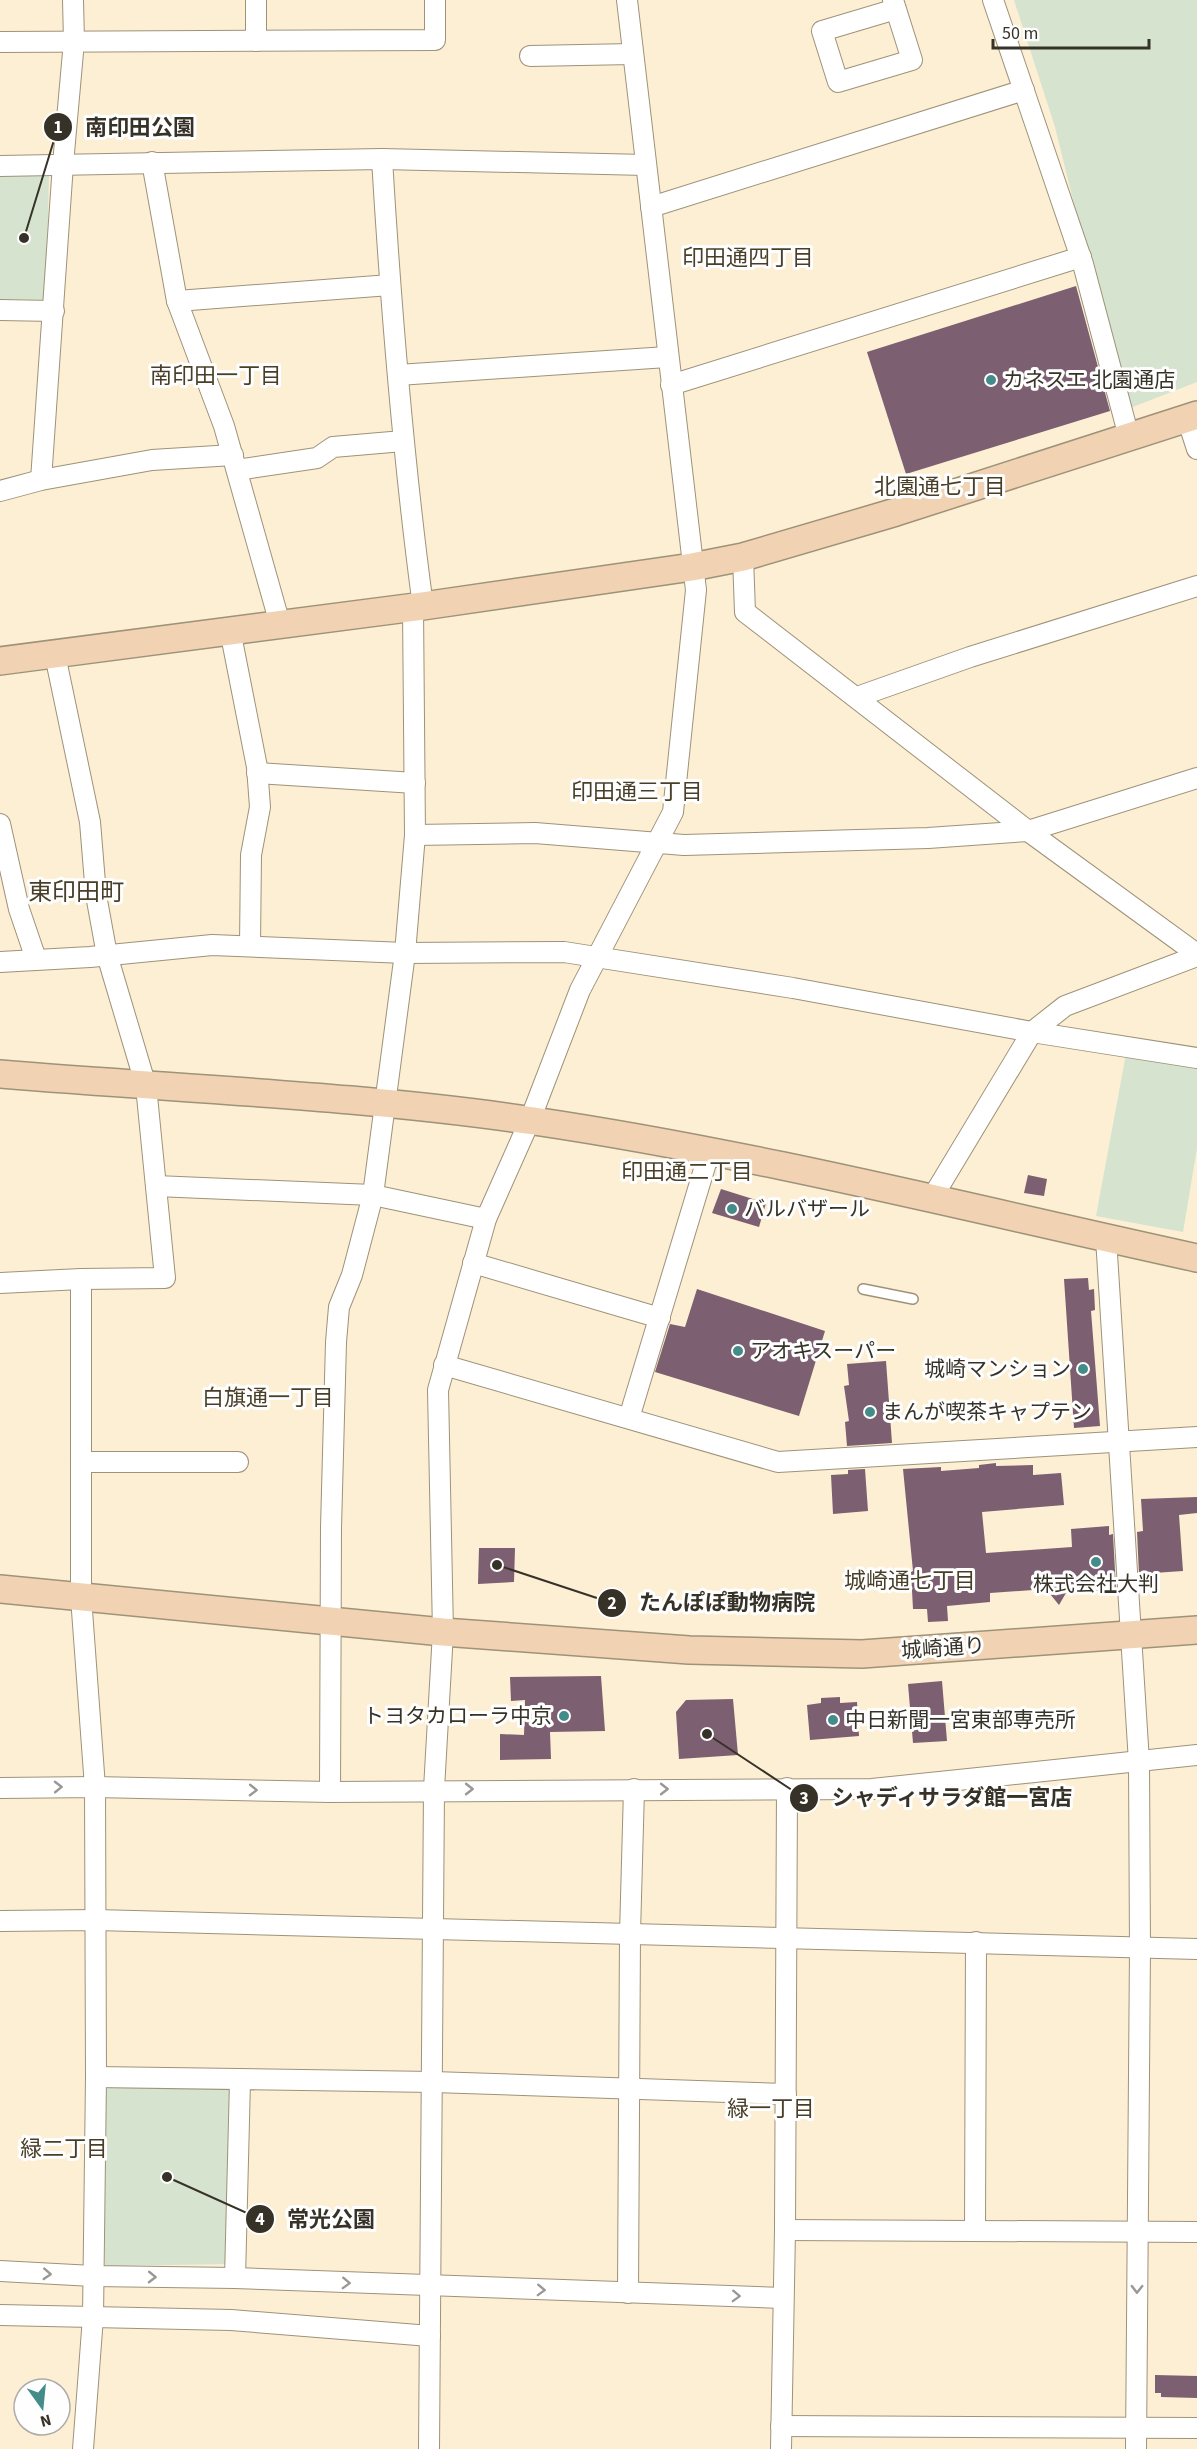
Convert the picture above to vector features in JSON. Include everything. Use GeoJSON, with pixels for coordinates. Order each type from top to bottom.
{"type":"FeatureCollection","features":[{"type":"Feature","properties":{"kind":"street"},"geometry":{"type":"LineString","coordinates":[[41,480],[74,41],[74,0]]}},
{"type":"Feature","properties":{"kind":"street"},"geometry":{"type":"LineString","coordinates":[[256,0],[256,41]]}},
{"type":"Feature","properties":{"kind":"street"},"geometry":{"type":"LineString","coordinates":[[0,42],[435,40],[435,0]]}},
{"type":"Feature","properties":{"kind":"street"},"geometry":{"type":"LineString","coordinates":[[429,2449],[434,1790],[443,1632],[438,1390],[486,1219],[530,1120],[580,990],[673,812],[696,590],[627,0]]}},
{"type":"Feature","properties":{"kind":"street"},"geometry":{"type":"LineString","coordinates":[[993,0],[1081,257],[1129,437]]}},
{"type":"Feature","properties":{"kind":"street"},"geometry":{"type":"LineString","coordinates":[[894,5],[912,60],[838,82],[822,31],[894,5]]}},
{"type":"Feature","properties":{"kind":"street"},"geometry":{"type":"LineString","coordinates":[[530,56],[633,54]]}},
{"type":"Feature","properties":{"kind":"street"},"geometry":{"type":"LineString","coordinates":[[651,207],[1024,90]]}},
{"type":"Feature","properties":{"kind":"street"},"geometry":{"type":"LineString","coordinates":[[0,166],[382,159],[646,165]]}},
{"type":"Feature","properties":{"kind":"street"},"geometry":{"type":"LineString","coordinates":[[330,1791],[332,1506],[339,1307],[352,1275],[373,1195],[405,953],[415,835],[418,607],[390,285],[382,159]]}},
{"type":"Feature","properties":{"kind":"street"},"geometry":{"type":"LineString","coordinates":[[152,162],[177,301],[224,426],[280,624]]}},
{"type":"Feature","properties":{"kind":"street"},"geometry":{"type":"LineString","coordinates":[[671,385],[1081,257]]}},
{"type":"Feature","properties":{"kind":"street"},"geometry":{"type":"LineString","coordinates":[[177,301],[390,285]]}},
{"type":"Feature","properties":{"kind":"street"},"geometry":{"type":"LineString","coordinates":[[0,310],[54,311]]}},
{"type":"Feature","properties":{"kind":"street"},"geometry":{"type":"LineString","coordinates":[[398,375],[667,357]]}},
{"type":"Feature","properties":{"kind":"street"},"geometry":{"type":"LineString","coordinates":[[0,661],[418,607],[692,567],[743,557],[896,512],[1192,417],[1197,449]]}},
{"type":"Feature","properties":{"kind":"street"},"geometry":{"type":"LineString","coordinates":[[0,491],[41,480],[152,460],[235,462],[317,458],[333,447],[403,441]]}},
{"type":"Feature","properties":{"kind":"street"},"geometry":{"type":"LineString","coordinates":[[743,557],[746,612],[1028,831],[1197,955]]}},
{"type":"Feature","properties":{"kind":"street"},"geometry":{"type":"LineString","coordinates":[[857,696],[970,657],[1197,586]]}},
{"type":"Feature","properties":{"kind":"street"},"geometry":{"type":"LineString","coordinates":[[230,630],[257,773],[260,807],[251,855],[250,945]]}},
{"type":"Feature","properties":{"kind":"street"},"geometry":{"type":"LineString","coordinates":[[0,1283],[165,1278],[146,1086],[107,955],[96,895],[90,822],[55,654]]}},
{"type":"Feature","properties":{"kind":"street"},"geometry":{"type":"LineString","coordinates":[[257,773],[415,783]]}},
{"type":"Feature","properties":{"kind":"street"},"geometry":{"type":"LineString","coordinates":[[415,835],[535,833],[684,845],[928,838],[1028,831],[1197,777]]}},
{"type":"Feature","properties":{"kind":"street"},"geometry":{"type":"LineString","coordinates":[[0,824],[20,909],[36,959]]}},
{"type":"Feature","properties":{"kind":"street"},"geometry":{"type":"LineString","coordinates":[[0,962],[212,945],[405,953],[564,952],[793,988],[1032,1032],[1197,1058]]}},
{"type":"Feature","properties":{"kind":"street"},"geometry":{"type":"LineString","coordinates":[[932,1198],[1032,1032],[1065,1006],[1197,955]]}},
{"type":"Feature","properties":{"kind":"street"},"geometry":{"type":"LineString","coordinates":[[0,1074],[386,1103],[530,1120],[631,1136],[932,1198],[1197,1258]]}},
{"type":"Feature","properties":{"kind":"street"},"geometry":{"type":"LineString","coordinates":[[629,1418],[709,1153]]}},
{"type":"Feature","properties":{"kind":"street"},"geometry":{"type":"LineString","coordinates":[[156,1186],[373,1195],[486,1219]]}},
{"type":"Feature","properties":{"kind":"street"},"geometry":{"type":"LineString","coordinates":[[1106,1238],[1129,1634],[1139,1762],[1140,1949],[1136,2449]]}},
{"type":"Feature","properties":{"kind":"street"},"geometry":{"type":"LineString","coordinates":[[474,1263],[660,1318]]}},
{"type":"Feature","properties":{"kind":"street"},"geometry":{"type":"LineString","coordinates":[[81,1279],[81,1597],[95,1787],[96,1920],[93,2317],[83,2449]]}},
{"type":"Feature","properties":{"kind":"street"},"geometry":{"type":"LineString","coordinates":[[444,1365],[778,1462],[1197,1437]]}},
{"type":"Feature","properties":{"kind":"street"},"geometry":{"type":"LineString","coordinates":[[81,1462],[238,1462]]}},
{"type":"Feature","properties":{"kind":"street","name":"城崎通り"},"geometry":{"type":"LineString","coordinates":[[0,1589],[443,1632],[688,1650],[862,1654],[1197,1630]]}},
{"type":"Feature","properties":{"kind":"street"},"geometry":{"type":"LineString","coordinates":[[0,1788],[95,1787],[330,1791],[872,1789],[1197,1755]]}},
{"type":"Feature","properties":{"kind":"street"},"geometry":{"type":"LineString","coordinates":[[781,2449],[788,1938],[787,1788]]}},
{"type":"Feature","properties":{"kind":"street"},"geometry":{"type":"LineString","coordinates":[[628,2293],[630,1934],[634,1789]]}},
{"type":"Feature","properties":{"kind":"street"},"geometry":{"type":"LineString","coordinates":[[0,1921],[96,1920],[1197,1949]]}},
{"type":"Feature","properties":{"kind":"street"},"geometry":{"type":"LineString","coordinates":[[975,2230],[976,1942]]}},
{"type":"Feature","properties":{"kind":"street"},"geometry":{"type":"LineString","coordinates":[[96,2077],[240,2081],[433,2082],[786,2094]]}},
{"type":"Feature","properties":{"kind":"street"},"geometry":{"type":"LineString","coordinates":[[235,2278],[240,2081]]}},
{"type":"Feature","properties":{"kind":"street"},"geometry":{"type":"LineString","coordinates":[[785,2230],[1197,2232]]}},
{"type":"Feature","properties":{"kind":"street"},"geometry":{"type":"LineString","coordinates":[[0,2271],[783,2298]]}},
{"type":"Feature","properties":{"kind":"street"},"geometry":{"type":"LineString","coordinates":[[0,2315],[231,2320],[430,2336]]}},
{"type":"Feature","properties":{"kind":"street"},"geometry":{"type":"LineString","coordinates":[[781,2426],[1197,2428]]}},
{"type":"Feature","properties":{"kind":"lane"},"geometry":{"type":"LineString","coordinates":[[863,1289],[913,1299]]}},
{"type":"Feature","properties":{"kind":"green space"},"geometry":{"type":"Polygon","coordinates":[[[1014,0],[1197,0],[1197,382],[1130,408],[1124,406],[1055,127],[1014,0]]]}},
{"type":"Feature","properties":{"kind":"green space"},"geometry":{"type":"Polygon","coordinates":[[[49,175],[46,300],[0,299],[0,176],[49,175]]]}},
{"type":"Feature","properties":{"kind":"green space"},"geometry":{"type":"Polygon","coordinates":[[[1126,1054],[1197,1066],[1197,1148],[1183,1232],[1096,1216],[1126,1054]]]}},
{"type":"Feature","properties":{"kind":"green space"},"geometry":{"type":"Polygon","coordinates":[[[103,2086],[230,2090],[228,2264],[105,2266],[103,2086]]]}},
{"type":"Feature","properties":{"kind":"building","name":"カネスエ 北園通店"},"geometry":{"type":"Polygon","coordinates":[[[1076,286],[1110,411],[906,474],[867,352],[1076,286]]]}},
{"type":"Feature","properties":{"kind":"building"},"geometry":{"type":"Polygon","coordinates":[[[1028,1175],[1047,1179],[1044,1196],[1024,1193],[1028,1175]]]}},
{"type":"Feature","properties":{"kind":"building"},"geometry":{"type":"Polygon","coordinates":[[[721,1189],[766,1203],[759,1227],[712,1213],[721,1189]]]}},
{"type":"Feature","properties":{"kind":"building","name":"城崎マンション"},"geometry":{"type":"Polygon","coordinates":[[[1088,1278],[1089,1290],[1094,1289],[1095,1310],[1091,1311],[1100,1426],[1074,1428],[1064,1279],[1088,1278]]]}},
{"type":"Feature","properties":{"kind":"building","name":"アオキスーパー"},"geometry":{"type":"Polygon","coordinates":[[[697,1289],[825,1331],[799,1416],[655,1372],[670,1324],[685,1327],[697,1289]]]}},
{"type":"Feature","properties":{"kind":"building","name":"まんが喫茶キャプテン"},"geometry":{"type":"Polygon","coordinates":[[[886,1361],[892,1443],[847,1446],[845,1422],[849,1421],[844,1386],[849,1385],[847,1364],[886,1361]]]}},
{"type":"Feature","properties":{"kind":"building"},"geometry":{"type":"Polygon","coordinates":[[[996,1463],[996,1466],[1033,1465],[1033,1475],[1061,1473],[1064,1505],[982,1512],[986,1553],[1072,1547],[1071,1529],[1109,1526],[1109,1535],[1113,1534],[1116,1589],[1066,1593],[1059,1605],[1046,1589],[990,1593],[990,1602],[947,1606],[948,1621],[928,1622],[927,1609],[913,1609],[911,1572],[913,1571],[903,1469],[941,1467],[941,1471],[979,1468],[979,1465],[996,1463]]]}},
{"type":"Feature","properties":{"kind":"building"},"geometry":{"type":"Polygon","coordinates":[[[865,1469],[868,1511],[833,1514],[831,1475],[848,1474],[848,1470],[865,1469]]]}},
{"type":"Feature","properties":{"kind":"building"},"geometry":{"type":"Polygon","coordinates":[[[1197,1497],[1197,1513],[1179,1515],[1183,1571],[1139,1574],[1137,1532],[1143,1531],[1141,1499],[1197,1497]]]}},
{"type":"Feature","properties":{"kind":"building"},"geometry":{"type":"Polygon","coordinates":[[[479,1548],[515,1548],[514,1582],[478,1584],[479,1548]]]}},
{"type":"Feature","properties":{"kind":"building","name":"トヨタカローラ中京"},"geometry":{"type":"Polygon","coordinates":[[[601,1676],[605,1731],[550,1732],[551,1759],[500,1760],[500,1734],[524,1735],[525,1700],[511,1701],[510,1677],[601,1676]]]}},
{"type":"Feature","properties":{"kind":"building"},"geometry":{"type":"Polygon","coordinates":[[[942,1681],[947,1741],[913,1743],[908,1684],[942,1681]]]}},
{"type":"Feature","properties":{"kind":"building","name":"中日新聞一宮東部専売所"},"geometry":{"type":"Polygon","coordinates":[[[840,1697],[840,1703],[857,1702],[859,1736],[810,1740],[807,1705],[821,1703],[821,1698],[840,1697]]]}},
{"type":"Feature","properties":{"kind":"building"},"geometry":{"type":"Polygon","coordinates":[[[733,1699],[738,1755],[679,1759],[676,1712],[686,1700],[733,1699]]]}},
{"type":"Feature","properties":{"kind":"building"},"geometry":{"type":"Polygon","coordinates":[[[1155,2375],[1197,2376],[1197,2398],[1161,2397],[1161,2393],[1155,2393],[1155,2375]]]}},
{"type":"Feature","properties":{"kind":"place","name":"南印田公園"},"geometry":{"type":"Point","coordinates":[24,238]}},
{"type":"Feature","properties":{"kind":"place","name":"カネスエ 北園通店"},"geometry":{"type":"Point","coordinates":[991,380]}},
{"type":"Feature","properties":{"kind":"place","name":"バルバザール"},"geometry":{"type":"Point","coordinates":[732,1209]}},
{"type":"Feature","properties":{"kind":"place","name":"アオキスーパー"},"geometry":{"type":"Point","coordinates":[738,1351]}},
{"type":"Feature","properties":{"kind":"place","name":"城崎マンション"},"geometry":{"type":"Point","coordinates":[1083,1369]}},
{"type":"Feature","properties":{"kind":"place","name":"まんが喫茶キャプテン"},"geometry":{"type":"Point","coordinates":[870,1412]}},
{"type":"Feature","properties":{"kind":"place","name":"株式会社大判"},"geometry":{"type":"Point","coordinates":[1096,1562]}},
{"type":"Feature","properties":{"kind":"place","name":"たんぽぽ動物病院"},"geometry":{"type":"Point","coordinates":[497,1565]}},
{"type":"Feature","properties":{"kind":"place","name":"トヨタカローラ中京"},"geometry":{"type":"Point","coordinates":[564,1716]}},
{"type":"Feature","properties":{"kind":"place","name":"中日新聞一宮東部専売所"},"geometry":{"type":"Point","coordinates":[833,1720]}},
{"type":"Feature","properties":{"kind":"place","name":"シャディサラダ館一宮店"},"geometry":{"type":"Point","coordinates":[707,1734]}},
{"type":"Feature","properties":{"kind":"place","name":"常光公園"},"geometry":{"type":"Point","coordinates":[167,2177]}},
{"type":"Feature","properties":{"kind":"district","name":"印田通四丁目"},"geometry":{"type":"Point","coordinates":[748,257]}},
{"type":"Feature","properties":{"kind":"district","name":"南印田一丁目"},"geometry":{"type":"Point","coordinates":[216,375]}},
{"type":"Feature","properties":{"kind":"district","name":"北園通七丁目"},"geometry":{"type":"Point","coordinates":[940,486]}},
{"type":"Feature","properties":{"kind":"district","name":"印田通三丁目"},"geometry":{"type":"Point","coordinates":[637,791]}},
{"type":"Feature","properties":{"kind":"district","name":"東印田町"},"geometry":{"type":"Point","coordinates":[76,892]}},
{"type":"Feature","properties":{"kind":"district","name":"印田通二丁目"},"geometry":{"type":"Point","coordinates":[687,1171]}},
{"type":"Feature","properties":{"kind":"district","name":"白旗通一丁目"},"geometry":{"type":"Point","coordinates":[268,1397]}},
{"type":"Feature","properties":{"kind":"district","name":"城崎通七丁目"},"geometry":{"type":"Point","coordinates":[910,1580]}},
{"type":"Feature","properties":{"kind":"district","name":"緑一丁目"},"geometry":{"type":"Point","coordinates":[771,2108]}},
{"type":"Feature","properties":{"kind":"district","name":"緑二丁目"},"geometry":{"type":"Point","coordinates":[64,2148]}}]}
